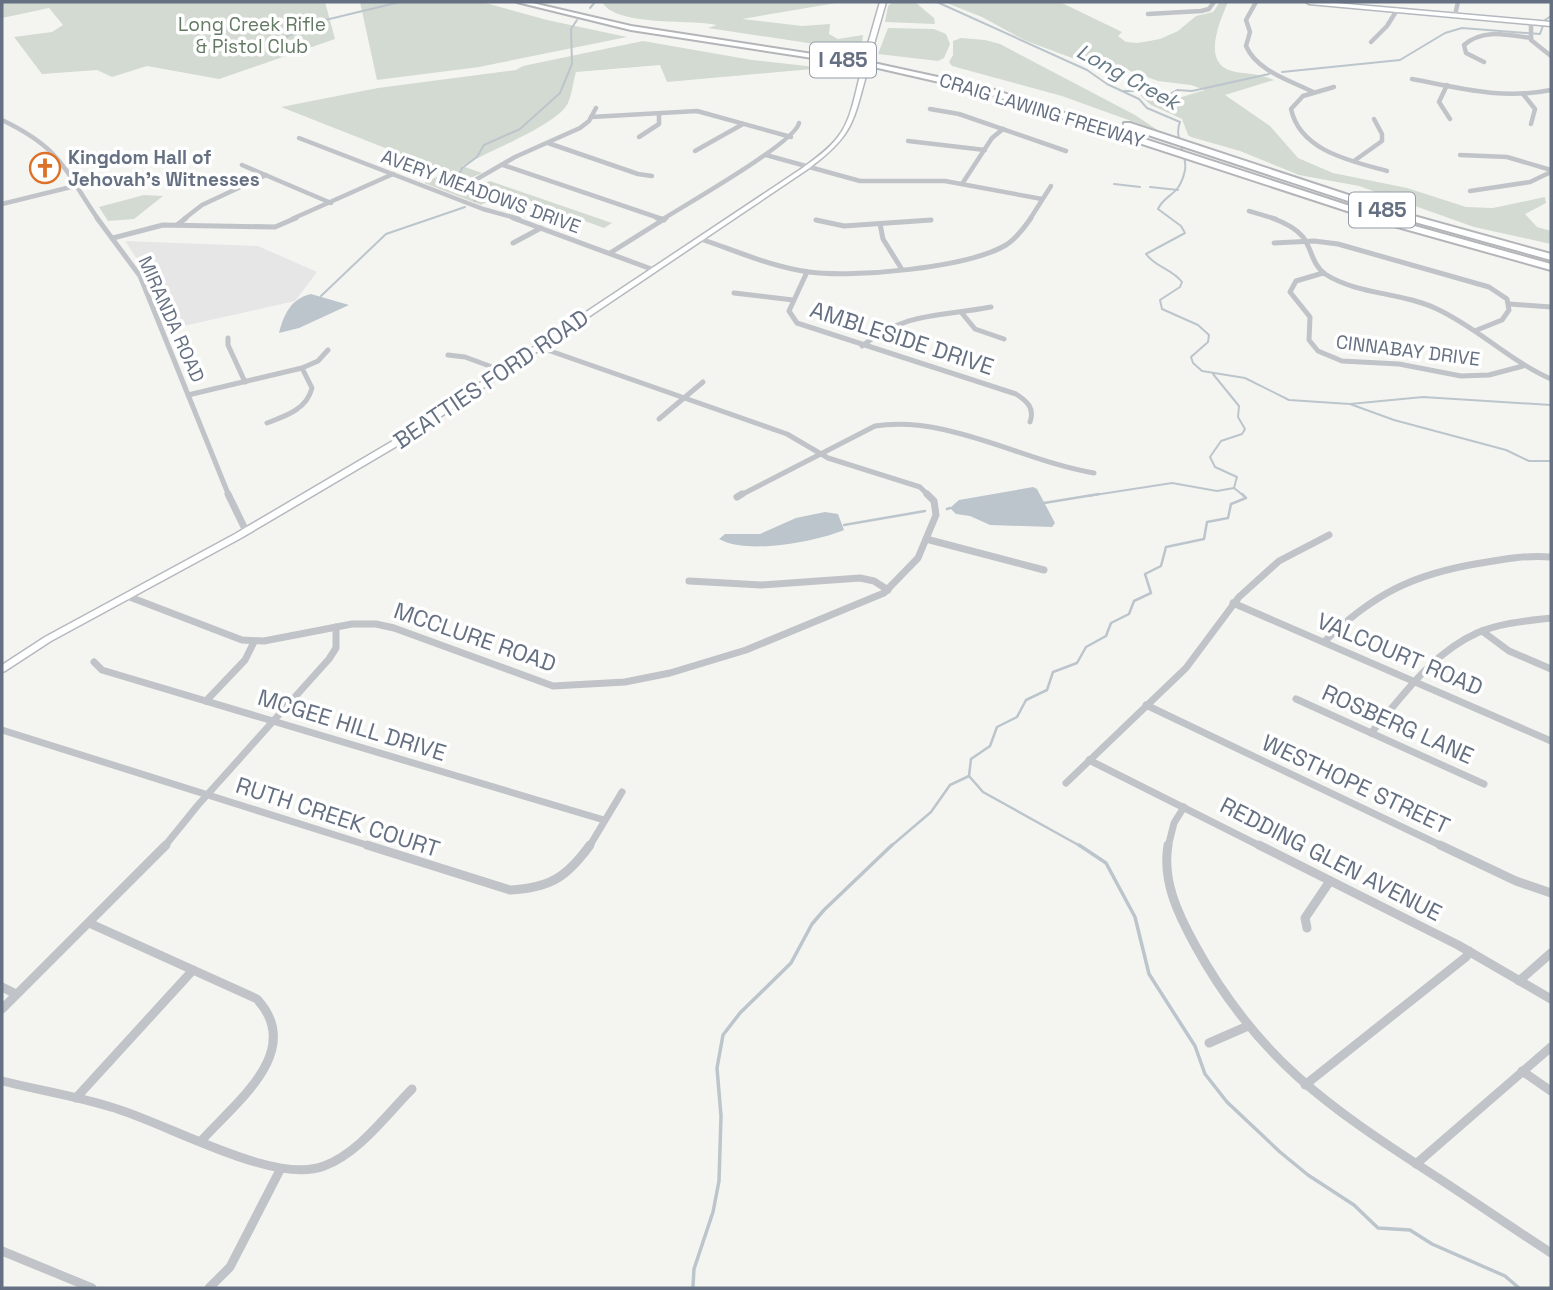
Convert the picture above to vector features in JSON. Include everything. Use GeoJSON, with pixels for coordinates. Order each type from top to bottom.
{"type":"FeatureCollection","features":[{"type":"Feature","properties":{"kind":"highway","name":"CRAIG LAWING FREEWAY"},"geometry":{"type":"LineString","coordinates":[[520,2],[631,28],[858,63],[940,79],[1011,97],[1159,141],[1399,224],[1551,267]]}},
{"type":"Feature","properties":{"kind":"highway","name":"CRAIG LAWING FREEWAY"},"geometry":{"type":"LineString","coordinates":[[548,2],[658,26],[892,62],[954,74],[1026,93]]}},
{"type":"Feature","properties":{"kind":"highway","name":"CRAIG LAWING FREEWAY"},"geometry":{"type":"LineString","coordinates":[[1121,123],[1159,141]]}},
{"type":"Feature","properties":{"kind":"highway","name":"CRAIG LAWING FREEWAY"},"geometry":{"type":"LineString","coordinates":[[1216,160],[1551,257]]}},
{"type":"Feature","properties":{"kind":"main road","name":"BEATTIES FORD ROAD"},"geometry":{"type":"LineString","coordinates":[[2,669],[38,644],[246,531],[394,444],[829,153],[844,137],[852,119],[883,2]]}},
{"type":"Feature","properties":{"kind":"main road"},"geometry":{"type":"LineString","coordinates":[[1309,2],[1375,5],[1397,10],[1551,24]]}},
{"type":"Feature","properties":{"kind":"street"},"geometry":{"type":"LineString","coordinates":[[1148,14],[1201,11],[1209,9],[1214,2]]}},
{"type":"Feature","properties":{"kind":"street"},"geometry":{"type":"LineString","coordinates":[[1256,2],[1247,20],[1250,32],[1246,47],[1248,54],[1261,66],[1313,92]]}},
{"type":"Feature","properties":{"kind":"street"},"geometry":{"type":"LineString","coordinates":[[1455,15],[1458,2]]}},
{"type":"Feature","properties":{"kind":"street"},"geometry":{"type":"LineString","coordinates":[[1371,41],[1387,26],[1397,10]]}},
{"type":"Feature","properties":{"kind":"street"},"geometry":{"type":"LineString","coordinates":[[1531,22],[1531,38],[1536,47],[1551,56]]}},
{"type":"Feature","properties":{"kind":"street"},"geometry":{"type":"LineString","coordinates":[[1484,62],[1466,52],[1464,45],[1468,40],[1490,35],[1531,38]]}},
{"type":"Feature","properties":{"kind":"street"},"geometry":{"type":"LineString","coordinates":[[1412,79],[1485,93],[1523,94],[1551,90]]}},
{"type":"Feature","properties":{"kind":"street"},"geometry":{"type":"LineString","coordinates":[[1447,85],[1439,102],[1450,119]]}},
{"type":"Feature","properties":{"kind":"street"},"geometry":{"type":"LineString","coordinates":[[1334,87],[1313,92],[1293,104],[1293,119],[1309,140],[1334,154],[1387,171]]}},
{"type":"Feature","properties":{"kind":"street"},"geometry":{"type":"LineString","coordinates":[[1523,94],[1535,106],[1531,124]]}},
{"type":"Feature","properties":{"kind":"street"},"geometry":{"type":"LineString","coordinates":[[477,179],[580,128],[592,117],[596,108]]}},
{"type":"Feature","properties":{"kind":"street"},"geometry":{"type":"LineString","coordinates":[[930,109],[959,114],[1066,151]]}},
{"type":"Feature","properties":{"kind":"street"},"geometry":{"type":"LineString","coordinates":[[592,117],[697,111],[791,137]]}},
{"type":"Feature","properties":{"kind":"street"},"geometry":{"type":"LineString","coordinates":[[639,137],[659,124],[659,114]]}},
{"type":"Feature","properties":{"kind":"street"},"geometry":{"type":"LineString","coordinates":[[1354,161],[1382,141],[1382,134],[1374,119]]}},
{"type":"Feature","properties":{"kind":"street","name":"MIRANDA ROAD"},"geometry":{"type":"LineString","coordinates":[[2,120],[48,145],[59,155],[95,214],[141,276],[217,467],[246,531]]}},
{"type":"Feature","properties":{"kind":"street"},"geometry":{"type":"LineString","coordinates":[[610,253],[763,157],[791,137],[798,129],[799,123]]}},
{"type":"Feature","properties":{"kind":"street"},"geometry":{"type":"LineString","coordinates":[[695,151],[743,124]]}},
{"type":"Feature","properties":{"kind":"street"},"geometry":{"type":"LineString","coordinates":[[962,184],[994,135],[1003,129]]}},
{"type":"Feature","properties":{"kind":"street","name":"AVERY MEADOWS DRIVE"},"geometry":{"type":"LineString","coordinates":[[299,138],[654,270]]}},
{"type":"Feature","properties":{"kind":"street"},"geometry":{"type":"LineString","coordinates":[[908,141],[985,150]]}},
{"type":"Feature","properties":{"kind":"street"},"geometry":{"type":"LineString","coordinates":[[547,143],[638,174],[652,176]]}},
{"type":"Feature","properties":{"kind":"street"},"geometry":{"type":"LineString","coordinates":[[1460,155],[1507,157],[1551,171]]}},
{"type":"Feature","properties":{"kind":"street"},"geometry":{"type":"LineString","coordinates":[[763,157],[804,170],[867,181],[932,180],[1042,199]]}},
{"type":"Feature","properties":{"kind":"street"},"geometry":{"type":"LineString","coordinates":[[503,164],[664,220]]}},
{"type":"Feature","properties":{"kind":"street"},"geometry":{"type":"LineString","coordinates":[[242,165],[331,203]]}},
{"type":"Feature","properties":{"kind":"street"},"geometry":{"type":"LineString","coordinates":[[1470,191],[1530,182],[1551,171]]}},
{"type":"Feature","properties":{"kind":"street"},"geometry":{"type":"LineString","coordinates":[[113,238],[149,228],[177,225],[275,227],[393,174]]}},
{"type":"Feature","properties":{"kind":"street"},"geometry":{"type":"LineString","coordinates":[[177,225],[218,196],[266,175]]}},
{"type":"Feature","properties":{"kind":"street"},"geometry":{"type":"LineString","coordinates":[[2,204],[79,185]]}},
{"type":"Feature","properties":{"kind":"street"},"geometry":{"type":"LineString","coordinates":[[701,239],[807,272],[836,274],[967,260],[997,250],[1018,234],[1051,186]]}},
{"type":"Feature","properties":{"kind":"street"},"geometry":{"type":"LineString","coordinates":[[1249,211],[1286,224],[1305,240],[1314,262],[1323,273],[1344,282],[1435,308],[1477,330],[1523,366],[1551,379]]}},
{"type":"Feature","properties":{"kind":"street"},"geometry":{"type":"LineString","coordinates":[[816,220],[844,226],[931,220]]}},
{"type":"Feature","properties":{"kind":"street"},"geometry":{"type":"LineString","coordinates":[[880,224],[883,239],[901,268]]}},
{"type":"Feature","properties":{"kind":"street"},"geometry":{"type":"LineString","coordinates":[[513,243],[541,228]]}},
{"type":"Feature","properties":{"kind":"street"},"geometry":{"type":"LineString","coordinates":[[1274,243],[1305,240],[1338,244],[1400,264],[1480,284],[1497,291],[1510,303],[1551,307]]}},
{"type":"Feature","properties":{"kind":"street","name":"AMBLESIDE DRIVE"},"geometry":{"type":"LineString","coordinates":[[807,272],[789,314],[797,323],[1016,394],[1031,407],[1033,416],[1030,422]]}},
{"type":"Feature","properties":{"kind":"street","name":"CINNABAY DRIVE"},"geometry":{"type":"LineString","coordinates":[[1323,273],[1296,281],[1290,292],[1292,298],[1309,314],[1309,340],[1323,354],[1349,362],[1399,364],[1469,376],[1489,376],[1523,366]]}},
{"type":"Feature","properties":{"kind":"street"},"geometry":{"type":"LineString","coordinates":[[734,293],[793,300]]}},
{"type":"Feature","properties":{"kind":"street"},"geometry":{"type":"LineString","coordinates":[[1477,330],[1502,320],[1510,303]]}},
{"type":"Feature","properties":{"kind":"street"},"geometry":{"type":"LineString","coordinates":[[862,346],[883,328],[898,321],[926,314],[991,307]]}},
{"type":"Feature","properties":{"kind":"street"},"geometry":{"type":"LineString","coordinates":[[961,312],[975,329],[1004,339]]}},
{"type":"Feature","properties":{"kind":"street"},"geometry":{"type":"LineString","coordinates":[[229,338],[228,345],[245,382]]}},
{"type":"Feature","properties":{"kind":"street","name":"MCCLURE ROAD"},"geometry":{"type":"LineString","coordinates":[[127,596],[223,634],[254,642],[367,623],[383,625],[523,677],[570,687],[652,677],[747,650],[819,622],[887,590],[911,569],[936,511],[934,500],[928,492],[908,482],[819,454],[787,434],[539,347]]}},
{"type":"Feature","properties":{"kind":"street"},"geometry":{"type":"LineString","coordinates":[[188,395],[302,368],[318,361],[328,351]]}},
{"type":"Feature","properties":{"kind":"street"},"geometry":{"type":"LineString","coordinates":[[448,355],[460,355],[503,371]]}},
{"type":"Feature","properties":{"kind":"street"},"geometry":{"type":"LineString","coordinates":[[267,423],[299,407],[310,397],[311,386],[302,368]]}},
{"type":"Feature","properties":{"kind":"street"},"geometry":{"type":"LineString","coordinates":[[659,419],[703,382]]}},
{"type":"Feature","properties":{"kind":"street"},"geometry":{"type":"LineString","coordinates":[[737,497],[875,426],[902,421],[928,426],[1066,469],[1094,473]]}},
{"type":"Feature","properties":{"kind":"street"},"geometry":{"type":"LineString","coordinates":[[1066,783],[1185,668],[1233,603],[1279,561],[1329,535]]}},
{"type":"Feature","properties":{"kind":"street"},"geometry":{"type":"LineString","coordinates":[[926,539],[1044,570]]}},
{"type":"Feature","properties":{"kind":"street"},"geometry":{"type":"LineString","coordinates":[[1324,642],[1358,608],[1380,593],[1407,580],[1455,567],[1521,556],[1551,557]]}},
{"type":"Feature","properties":{"kind":"street"},"geometry":{"type":"LineString","coordinates":[[689,582],[761,585],[860,578],[887,590]]}},
{"type":"Feature","properties":{"kind":"street","name":"VALCOURT ROAD"},"geometry":{"type":"LineString","coordinates":[[1233,603],[1551,741]]}},
{"type":"Feature","properties":{"kind":"street"},"geometry":{"type":"LineString","coordinates":[[1371,733],[1448,650],[1482,631],[1505,624],[1551,619]]}},
{"type":"Feature","properties":{"kind":"street"},"geometry":{"type":"LineString","coordinates":[[2,1009],[170,841],[207,795],[334,653],[338,640],[337,627]]}},
{"type":"Feature","properties":{"kind":"street"},"geometry":{"type":"LineString","coordinates":[[1482,631],[1509,651],[1551,669]]}},
{"type":"Feature","properties":{"kind":"street"},"geometry":{"type":"LineString","coordinates":[[206,701],[245,660],[254,642]]}},
{"type":"Feature","properties":{"kind":"street","name":"MCGEE HILL DRIVE"},"geometry":{"type":"LineString","coordinates":[[93,662],[102,670],[604,820]]}},
{"type":"Feature","properties":{"kind":"street","name":"ROSBERG LANE"},"geometry":{"type":"LineString","coordinates":[[1296,699],[1484,784]]}},
{"type":"Feature","properties":{"kind":"street","name":"WESTHOPE STREET"},"geometry":{"type":"LineString","coordinates":[[1146,705],[1516,881],[1551,893]]}},
{"type":"Feature","properties":{"kind":"street","name":"RUTH CREEK COURT"},"geometry":{"type":"LineString","coordinates":[[2,730],[510,890],[541,887],[568,874],[622,792]]}},
{"type":"Feature","properties":{"kind":"street","name":"REDDING GLEN AVENUE"},"geometry":{"type":"LineString","coordinates":[[1090,760],[1469,951],[1551,999]]}},
{"type":"Feature","properties":{"kind":"street"},"geometry":{"type":"LineString","coordinates":[[1184,807],[1173,824],[1167,845],[1166,876],[1171,900],[1210,973],[1248,1026],[1304,1085],[1352,1123],[1551,1253]]}},
{"type":"Feature","properties":{"kind":"street"},"geometry":{"type":"LineString","coordinates":[[1307,928],[1305,918],[1330,881]]}},
{"type":"Feature","properties":{"kind":"street"},"geometry":{"type":"LineString","coordinates":[[89,923],[257,999],[270,1012],[276,1031],[274,1050],[202,1140]]}},
{"type":"Feature","properties":{"kind":"street"},"geometry":{"type":"LineString","coordinates":[[1304,1085],[1466,957],[1469,951]]}},
{"type":"Feature","properties":{"kind":"street"},"geometry":{"type":"LineString","coordinates":[[1519,981],[1551,953]]}},
{"type":"Feature","properties":{"kind":"street"},"geometry":{"type":"LineString","coordinates":[[76,1098],[193,970]]}},
{"type":"Feature","properties":{"kind":"street"},"geometry":{"type":"LineString","coordinates":[[2,987],[16,994]]}},
{"type":"Feature","properties":{"kind":"street"},"geometry":{"type":"LineString","coordinates":[[1209,1043],[1248,1026]]}},
{"type":"Feature","properties":{"kind":"street"},"geometry":{"type":"LineString","coordinates":[[1416,1164],[1551,1047]]}},
{"type":"Feature","properties":{"kind":"street"},"geometry":{"type":"LineString","coordinates":[[1522,1071],[1551,1091]]}},
{"type":"Feature","properties":{"kind":"street"},"geometry":{"type":"LineString","coordinates":[[2,1080],[138,1115],[280,1170],[303,1171],[323,1167],[345,1156],[412,1088]]}},
{"type":"Feature","properties":{"kind":"street"},"geometry":{"type":"LineString","coordinates":[[209,1288],[230,1267],[280,1170]]}},
{"type":"Feature","properties":{"kind":"street"},"geometry":{"type":"LineString","coordinates":[[2,1251],[92,1288]]}},
{"type":"Feature","properties":{"kind":"shaded area"},"geometry":{"type":"Polygon","coordinates":[[[125,241],[258,246],[317,272],[295,301],[170,329],[147,274],[125,241]]]}},
{"type":"Feature","properties":{"kind":"shaded area"},"geometry":{"type":"Polygon","coordinates":[[[311,294],[349,305],[299,328],[279,333],[293,304],[311,294]]]}},
{"type":"Feature","properties":{"kind":"shaded area"},"geometry":{"type":"Polygon","coordinates":[[[1033,487],[1037,489],[1055,523],[1052,527],[990,525],[970,516],[956,514],[950,508],[959,500],[1033,487]]]}},
{"type":"Feature","properties":{"kind":"shaded area"},"geometry":{"type":"Polygon","coordinates":[[[825,512],[838,514],[844,530],[816,539],[781,545],[746,546],[719,539],[725,534],[760,534],[796,518],[825,512]]]}},
{"type":"Feature","properties":{"kind":"green space","name":"Long Creek Rifle & Pistol Club"},"geometry":{"type":"Polygon","coordinates":[[[2,2],[325,2],[335,39],[219,79],[147,66],[112,77],[97,70],[42,74],[14,37],[52,32],[63,25],[49,8],[2,18],[2,2]]]}},
{"type":"Feature","properties":{"kind":"green space"},"geometry":{"type":"Polygon","coordinates":[[[360,2],[482,2],[547,20],[627,37],[479,67],[377,80],[360,2]]]}},
{"type":"Feature","properties":{"kind":"green space"},"geometry":{"type":"Polygon","coordinates":[[[602,2],[842,2],[742,19],[802,26],[830,24],[829,34],[838,39],[863,35],[861,51],[708,28],[717,25],[705,23],[638,19],[610,10],[602,2]]]}},
{"type":"Feature","properties":{"kind":"green space"},"geometry":{"type":"Polygon","coordinates":[[[893,2],[915,2],[934,18],[935,24],[885,22],[888,6],[893,2]]]}},
{"type":"Feature","properties":{"kind":"green space"},"geometry":{"type":"Polygon","coordinates":[[[944,2],[1060,2],[1122,32],[1118,36],[1126,42],[1138,43],[1160,39],[1178,31],[1196,16],[1213,12],[1220,2],[1228,2],[1215,43],[1218,61],[1225,68],[1236,72],[1274,80],[1225,95],[1270,126],[1298,158],[1333,173],[1407,188],[1466,207],[1493,208],[1545,197],[1546,203],[1525,214],[1537,227],[1551,231],[1551,244],[1474,227],[1359,186],[1299,175],[1240,151],[1191,137],[1182,119],[1151,105],[1140,95],[1175,99],[1205,90],[1191,85],[1158,81],[1108,63],[1088,64],[1024,40],[982,17],[944,2]]]}},
{"type":"Feature","properties":{"kind":"green space"},"geometry":{"type":"Polygon","coordinates":[[[888,28],[934,29],[946,34],[950,44],[944,58],[938,61],[878,54],[888,28]]]}},
{"type":"Feature","properties":{"kind":"green space"},"geometry":{"type":"Polygon","coordinates":[[[961,38],[1000,44],[1135,115],[1159,131],[1062,96],[952,66],[949,62],[953,55],[953,41],[961,38]]]}},
{"type":"Feature","properties":{"kind":"green space"},"geometry":{"type":"Polygon","coordinates":[[[643,41],[752,60],[824,68],[667,82],[660,65],[576,72],[568,103],[562,111],[537,129],[462,166],[482,173],[466,180],[481,185],[490,181],[612,223],[604,228],[506,192],[481,205],[424,183],[441,175],[436,168],[281,107],[378,88],[516,70],[523,66],[643,41]]]}},
{"type":"Feature","properties":{"kind":"green space"},"geometry":{"type":"Polygon","coordinates":[[[144,195],[163,196],[134,219],[108,221],[99,207],[144,195]]]}},
{"type":"Feature","properties":{"kind":"waterway"},"geometry":{"type":"LineString","coordinates":[[271,44],[317,22],[400,2]]}},
{"type":"Feature","properties":{"kind":"waterway"},"geometry":{"type":"LineString","coordinates":[[590,8],[595,2]]}},
{"type":"Feature","properties":{"kind":"waterway","name":"Long Creek"},"geometry":{"type":"LineString","coordinates":[[937,2],[1087,70],[1107,84],[1139,99],[1147,108],[1180,122],[1178,134],[1185,170],[1176,190]]}},
{"type":"Feature","properties":{"kind":"waterway"},"geometry":{"type":"LineString","coordinates":[[1282,72],[1400,60],[1445,33],[1462,28],[1540,34],[1545,20],[1551,16]]}},
{"type":"Feature","properties":{"kind":"waterway"},"geometry":{"type":"LineString","coordinates":[[475,201],[458,177],[462,168],[477,157],[484,145],[520,129],[560,93],[572,64],[571,29],[577,20]]}},
{"type":"Feature","properties":{"kind":"waterway"},"geometry":{"type":"LineString","coordinates":[[1124,91],[1158,91],[1170,94],[1177,90],[1192,91],[1269,74]]}},
{"type":"Feature","properties":{"kind":"waterway"},"geometry":{"type":"LineString","coordinates":[[1114,184],[1140,187]]}},
{"type":"Feature","properties":{"kind":"waterway"},"geometry":{"type":"LineString","coordinates":[[1150,187],[1176,190]]}},
{"type":"Feature","properties":{"kind":"waterway","name":"Long Creek"},"geometry":{"type":"LineString","coordinates":[[1176,190],[1158,209],[1181,226],[1185,233],[1146,254],[1182,282],[1180,287],[1160,300],[1162,309],[1198,325],[1209,335],[1208,342],[1191,357],[1193,363],[1202,371],[1245,378],[1289,400],[1350,404]]}},
{"type":"Feature","properties":{"kind":"waterway"},"geometry":{"type":"LineString","coordinates":[[321,296],[386,234],[465,207]]}},
{"type":"Feature","properties":{"kind":"waterway"},"geometry":{"type":"LineString","coordinates":[[1213,374],[1239,406],[1238,417],[1245,429],[1242,434],[1221,441],[1210,457],[1215,467],[1237,477],[1234,488]]}},
{"type":"Feature","properties":{"kind":"waterway"},"geometry":{"type":"LineString","coordinates":[[1350,404],[1423,397],[1551,405]]}},
{"type":"Feature","properties":{"kind":"waterway","name":"Long Creek"},"geometry":{"type":"LineString","coordinates":[[1350,404],[1394,420],[1506,450],[1529,461],[1551,461]]}},
{"type":"Feature","properties":{"kind":"waterway"},"geometry":{"type":"LineString","coordinates":[[1088,496],[1172,483],[1217,491],[1234,488]]}},
{"type":"Feature","properties":{"kind":"waterway"},"geometry":{"type":"LineString","coordinates":[[1234,488],[1244,496]]}},
{"type":"Feature","properties":{"kind":"waterway"},"geometry":{"type":"LineString","coordinates":[[1044,503],[1099,494]]}},
{"type":"Feature","properties":{"kind":"waterway"},"geometry":{"type":"LineString","coordinates":[[969,776],[971,759],[990,746],[997,727],[1017,717],[1026,700],[1047,690],[1053,672],[1077,663],[1086,647],[1106,636],[1111,623],[1129,614],[1134,601],[1151,593],[1145,574],[1161,566],[1166,547],[1204,539],[1207,522],[1228,518],[1231,504],[1246,498],[1244,496]]}},
{"type":"Feature","properties":{"kind":"waterway"},"geometry":{"type":"LineString","coordinates":[[844,525],[925,511]]}},
{"type":"Feature","properties":{"kind":"waterway"},"geometry":{"type":"LineString","coordinates":[[890,847],[931,812],[950,785],[969,776]]}},
{"type":"Feature","properties":{"kind":"waterway"},"geometry":{"type":"LineString","coordinates":[[969,776],[983,792],[1082,847]]}},
{"type":"Feature","properties":{"kind":"waterway"},"geometry":{"type":"LineString","coordinates":[[693,1286],[694,1269],[713,1212],[719,1181],[721,1116],[717,1068],[723,1035],[740,1013],[791,963],[812,924],[824,910],[892,845]]}},
{"type":"Feature","properties":{"kind":"waterway"},"geometry":{"type":"LineString","coordinates":[[1082,847],[1106,863],[1135,917],[1149,974],[1195,1046],[1205,1074],[1227,1102],[1280,1152],[1308,1175],[1354,1205],[1378,1228],[1410,1230],[1432,1244],[1505,1276],[1519,1288]]}},
{"type":"Feature","properties":{"kind":"place","name":"Kingdom Hall of Jehovah’s Witnesses"},"geometry":{"type":"Point","coordinates":[45,168]}}]}
